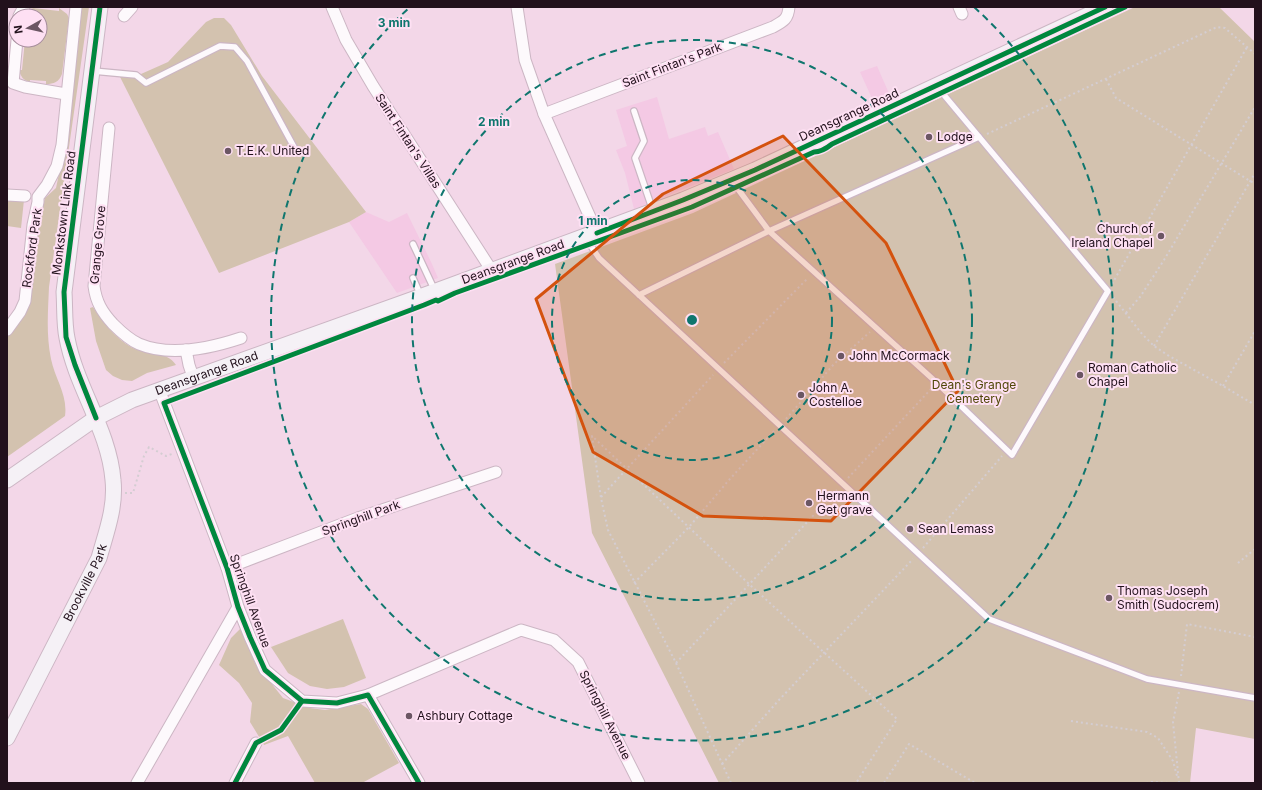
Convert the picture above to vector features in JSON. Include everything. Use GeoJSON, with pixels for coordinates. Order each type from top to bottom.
{"type":"FeatureCollection","features":[{"type":"Feature","properties":{"kind":"main road","name":"Monkstown Link Road"},"geometry":{"type":"LineString","coordinates":[[96,418],[66,338],[64,292],[100,7]]}},
{"type":"Feature","properties":{"kind":"main road","name":"Deansgrange Road"},"geometry":{"type":"LineString","coordinates":[[7,480],[96,418],[132,400],[653,212],[732,180],[1106,7]]}},
{"type":"Feature","properties":{"kind":"main road","name":"Brookville Park"},"geometry":{"type":"LineString","coordinates":[[7,738],[99,558],[113,502],[113,479],[106,444],[96,418]]}},
{"type":"Feature","properties":{"kind":"street","name":"Rockford Park"},"geometry":{"type":"LineString","coordinates":[[7,330],[20,312],[25,301],[33,226],[38,197],[47,185],[57,166],[62,145],[76,7]]}},
{"type":"Feature","properties":{"kind":"street"},"geometry":{"type":"LineString","coordinates":[[124,16],[132,7]]}},
{"type":"Feature","properties":{"kind":"street","name":"Saint Fintan's Villas"},"geometry":{"type":"LineString","coordinates":[[332,7],[346,40],[373,86],[492,271]]}},
{"type":"Feature","properties":{"kind":"street"},"geometry":{"type":"LineString","coordinates":[[517,7],[525,60],[544,114],[591,235]]}},
{"type":"Feature","properties":{"kind":"street","name":"Saint Fintan's Park"},"geometry":{"type":"LineString","coordinates":[[544,114],[773,27],[788,17],[789,7]]}},
{"type":"Feature","properties":{"kind":"street"},"geometry":{"type":"LineString","coordinates":[[16,48],[13,84],[66,94]]}},
{"type":"Feature","properties":{"kind":"street","name":"Grange Grove"},"geometry":{"type":"LineString","coordinates":[[109,128],[94,286],[98,303],[104,314],[118,329],[139,344],[158,349],[186,350],[218,345],[241,338]]}},
{"type":"Feature","properties":{"kind":"street","name":"Rockford Park"},"geometry":{"type":"LineString","coordinates":[[7,195],[24,196]]}},
{"type":"Feature","properties":{"kind":"street"},"geometry":{"type":"LineString","coordinates":[[186,350],[193,377]]}},
{"type":"Feature","properties":{"kind":"street","name":"Springhill Avenue"},"geometry":{"type":"LineString","coordinates":[[159,389],[227,568],[238,607],[265,670],[302,701],[337,704],[368,695],[521,630],[554,640],[578,662],[639,783]]}},
{"type":"Feature","properties":{"kind":"street","name":"Springhill Park"},"geometry":{"type":"LineString","coordinates":[[227,568],[358,518],[496,472]]}},
{"type":"Feature","properties":{"kind":"street"},"geometry":{"type":"LineString","coordinates":[[137,783],[238,607]]}},
{"type":"Feature","properties":{"kind":"street"},"geometry":{"type":"LineString","coordinates":[[368,695],[419,783]]}},
{"type":"Feature","properties":{"kind":"street"},"geometry":{"type":"LineString","coordinates":[[235,783],[256,743]]}},
{"type":"Feature","properties":{"kind":"lane"},"geometry":{"type":"LineString","coordinates":[[91,71],[136,75],[146,83],[220,46],[235,47],[247,61],[294,147]]}},
{"type":"Feature","properties":{"kind":"lane"},"geometry":{"type":"LineString","coordinates":[[732,180],[769,231],[936,382],[1012,455],[1108,291],[978,137],[944,95],[939,84]]}},
{"type":"Feature","properties":{"kind":"lane"},"geometry":{"type":"LineString","coordinates":[[634,111],[644,141],[635,158],[653,212]]}},
{"type":"Feature","properties":{"kind":"lane"},"geometry":{"type":"LineString","coordinates":[[639,295],[769,231],[978,137]]}},
{"type":"Feature","properties":{"kind":"lane"},"geometry":{"type":"LineString","coordinates":[[591,235],[599,258],[989,619],[1147,679],[1255,698]]}},
{"type":"Feature","properties":{"kind":"lane"},"geometry":{"type":"LineString","coordinates":[[413,244],[436,291]]}},
{"type":"Feature","properties":{"kind":"lane"},"geometry":{"type":"LineString","coordinates":[[413,278],[421,296]]}},
{"type":"Feature","properties":{"kind":"path"},"geometry":{"type":"LineString","coordinates":[[978,137],[1217,27],[1225,28],[1255,54]]}},
{"type":"Feature","properties":{"kind":"path"},"geometry":{"type":"LineString","coordinates":[[1247,47],[1108,291],[1142,334],[1154,346],[1255,405]]}},
{"type":"Feature","properties":{"kind":"path"},"geometry":{"type":"LineString","coordinates":[[1106,79],[1116,98],[1255,184]]}},
{"type":"Feature","properties":{"kind":"path"},"geometry":{"type":"LineString","coordinates":[[1126,313],[1140,297],[1164,260],[1255,107]]}},
{"type":"Feature","properties":{"kind":"path"},"geometry":{"type":"LineString","coordinates":[[1154,346],[1255,173]]}},
{"type":"Feature","properties":{"kind":"path"},"geometry":{"type":"LineString","coordinates":[[601,498],[719,369],[814,272]]}},
{"type":"Feature","properties":{"kind":"path"},"geometry":{"type":"LineString","coordinates":[[634,583],[689,527],[729,480],[834,364],[875,327]]}},
{"type":"Feature","properties":{"kind":"path"},"geometry":{"type":"LineString","coordinates":[[1223,386],[1255,331]]}},
{"type":"Feature","properties":{"kind":"path"},"geometry":{"type":"LineString","coordinates":[[676,663],[936,382]]}},
{"type":"Feature","properties":{"kind":"path"},"geometry":{"type":"LineString","coordinates":[[731,783],[676,663],[608,530],[601,498],[592,436],[897,720],[856,783]]}},
{"type":"Feature","properties":{"kind":"path"},"geometry":{"type":"LineString","coordinates":[[113,492],[133,493],[144,456],[149,448],[166,456],[183,450]]}},
{"type":"Feature","properties":{"kind":"path"},"geometry":{"type":"LineString","coordinates":[[722,764],[779,700],[918,554],[1007,450]]}},
{"type":"Feature","properties":{"kind":"path"},"geometry":{"type":"LineString","coordinates":[[1238,563],[1255,549]]}},
{"type":"Feature","properties":{"kind":"path"},"geometry":{"type":"LineString","coordinates":[[1179,783],[1172,722],[1180,686],[1187,624],[1255,637]]}},
{"type":"Feature","properties":{"kind":"path"},"geometry":{"type":"LineString","coordinates":[[256,743],[281,730],[302,701]]}},
{"type":"Feature","properties":{"kind":"path"},"geometry":{"type":"LineString","coordinates":[[1071,721],[1147,732],[1158,738],[1173,760],[1179,783]]}},
{"type":"Feature","properties":{"kind":"path"},"geometry":{"type":"LineString","coordinates":[[884,783],[909,744],[975,783]]}},
{"type":"Feature","properties":{"kind":"path"},"geometry":{"type":"LineString","coordinates":[[1146,783],[1170,783]]}},
{"type":"Feature","properties":{"kind":"highlighted area"},"geometry":{"type":"Polygon","coordinates":[[[783,136],[886,243],[958,391],[831,521],[703,516],[593,452],[536,299],[663,194],[783,136]]]}},
{"type":"Feature","properties":{"kind":"shaded area"},"geometry":{"type":"Polygon","coordinates":[[[877,66],[891,98],[875,105],[860,72],[877,66]]]}},
{"type":"Feature","properties":{"kind":"shaded area"},"geometry":{"type":"Polygon","coordinates":[[[657,97],[669,139],[705,127],[708,136],[718,132],[734,169],[634,209],[625,173],[616,150],[627,146],[616,110],[657,97]]]}},
{"type":"Feature","properties":{"kind":"shaded area"},"geometry":{"type":"Polygon","coordinates":[[[366,212],[389,222],[407,213],[438,278],[397,293],[349,222],[366,212]]]}},
{"type":"Feature","properties":{"kind":"green space"},"geometry":{"type":"Polygon","coordinates":[[[82,7],[89,7],[49,287],[48,305],[49,350],[65,401],[65,416],[7,457],[7,337],[21,320],[38,222],[45,198],[56,188],[71,105],[82,7]]]}},
{"type":"Feature","properties":{"kind":"green space","name":"Dean's Grange Cemetery"},"geometry":{"type":"Polygon","coordinates":[[[1135,7],[1219,7],[1255,42],[1255,739],[1196,728],[1190,783],[719,783],[592,533],[555,264],[693,213],[1135,7]]]}},
{"type":"Feature","properties":{"kind":"green space"},"geometry":{"type":"Polygon","coordinates":[[[59,8],[67,14],[69,18],[61,77],[58,81],[51,84],[46,84],[46,81],[30,80],[30,82],[21,75],[19,70],[22,70],[24,48],[48,48],[48,10],[59,11],[59,8]]]}},
{"type":"Feature","properties":{"kind":"green space"},"geometry":{"type":"Polygon","coordinates":[[[214,18],[224,18],[231,25],[262,76],[366,212],[349,222],[219,273],[117,71],[141,74],[168,62],[206,22],[214,18]]]}},
{"type":"Feature","properties":{"kind":"green space"},"geometry":{"type":"Polygon","coordinates":[[[7,198],[24,200],[21,228],[7,226],[7,198]]]}},
{"type":"Feature","properties":{"kind":"green space"},"geometry":{"type":"Polygon","coordinates":[[[93,307],[110,329],[125,343],[142,351],[167,357],[176,365],[147,373],[132,381],[122,380],[113,376],[106,370],[96,341],[90,308],[93,307]]]}},
{"type":"Feature","properties":{"kind":"green space"},"geometry":{"type":"Polygon","coordinates":[[[343,619],[366,678],[344,687],[327,689],[310,686],[288,673],[271,647],[343,619]]]}},
{"type":"Feature","properties":{"kind":"green space"},"geometry":{"type":"Polygon","coordinates":[[[241,628],[255,663],[283,698],[310,708],[325,710],[361,704],[368,709],[399,763],[362,783],[315,783],[288,736],[264,745],[250,722],[252,703],[239,683],[219,665],[231,638],[241,628]]]}},
{"type":"Feature","properties":{"kind":"cycle path"},"geometry":{"type":"LineString","coordinates":[[96,418],[75,365],[66,337],[64,292],[100,7]]}},
{"type":"Feature","properties":{"kind":"cycle path"},"geometry":{"type":"LineString","coordinates":[[597,233],[755,170],[1105,7]]}},
{"type":"Feature","properties":{"kind":"cycle path"},"geometry":{"type":"LineString","coordinates":[[419,783],[368,695],[337,703],[302,701],[265,670],[238,607],[227,568],[164,403],[436,300],[438,301],[455,293],[692,207],[814,152],[823,150],[832,144],[1125,7]]}},
{"type":"Feature","properties":{"kind":"cycle path"},"geometry":{"type":"LineString","coordinates":[[235,783],[256,743],[281,730],[302,701]]}},
{"type":"Feature","properties":{"kind":"place","name":"Lodge"},"geometry":{"type":"Point","coordinates":[929,137]}},
{"type":"Feature","properties":{"kind":"place","name":"T.E.K. United"},"geometry":{"type":"Point","coordinates":[228,151]}},
{"type":"Feature","properties":{"kind":"place","name":"Church of Ireland Chapel"},"geometry":{"type":"Point","coordinates":[1161,236]}},
{"type":"Feature","properties":{"kind":"place","name":"John McCormack"},"geometry":{"type":"Point","coordinates":[841,356]}},
{"type":"Feature","properties":{"kind":"place","name":"Roman Catholic Chapel"},"geometry":{"type":"Point","coordinates":[1080,375]}},
{"type":"Feature","properties":{"kind":"place","name":"John A. Costelloe"},"geometry":{"type":"Point","coordinates":[801,395]}},
{"type":"Feature","properties":{"kind":"place","name":"Hermann Get grave"},"geometry":{"type":"Point","coordinates":[809,503]}},
{"type":"Feature","properties":{"kind":"place","name":"Sean Lemass"},"geometry":{"type":"Point","coordinates":[910,529]}},
{"type":"Feature","properties":{"kind":"place","name":"Thomas Joseph Smith (Sudocrem)"},"geometry":{"type":"Point","coordinates":[1109,598]}},
{"type":"Feature","properties":{"kind":"place","name":"Ashbury Cottage"},"geometry":{"type":"Point","coordinates":[409,716]}}]}
